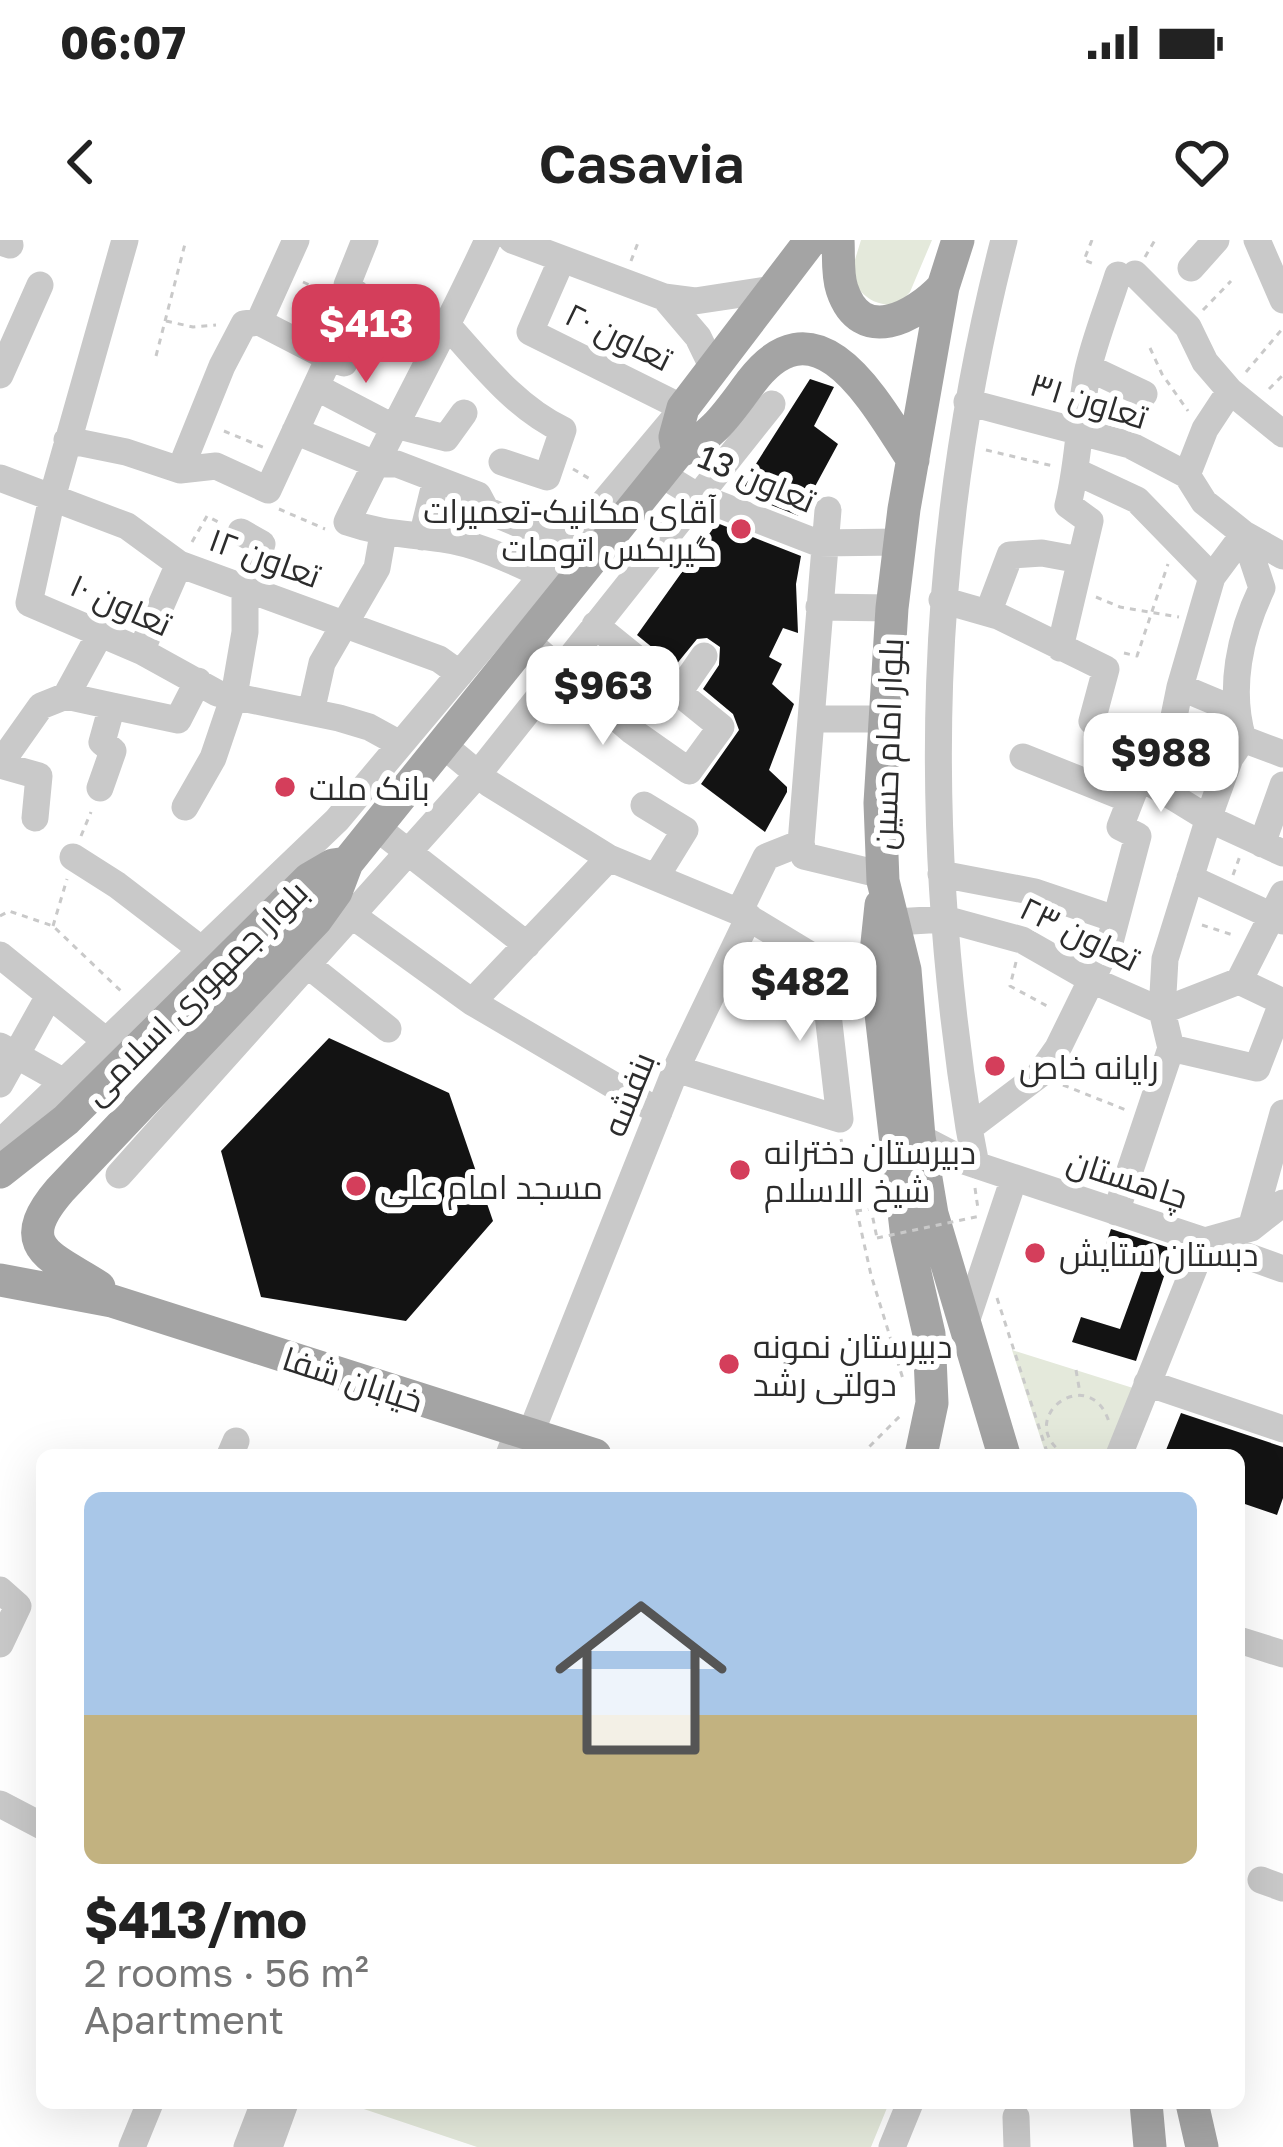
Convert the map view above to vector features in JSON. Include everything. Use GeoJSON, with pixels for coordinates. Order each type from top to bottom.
{"type":"FeatureCollection","features":[{"type":"Feature","properties":{"kind":"main road"},"geometry":{"type":"LineString","coordinates":[[669,463],[683,408],[811,240]]}},
{"type":"Feature","properties":{"kind":"main road"},"geometry":{"type":"LineString","coordinates":[[838,240],[842,291],[863,319],[883,321],[911,315],[943,287]]}},
{"type":"Feature","properties":{"kind":"main road","name":"بلوار امام حسین"},"geometry":{"type":"LineString","coordinates":[[958,240],[943,287],[900,542],[880,802],[883,878],[905,970],[919,1137],[932,1214],[1002,1449]]}},
{"type":"Feature","properties":{"kind":"main road"},"geometry":{"type":"LineString","coordinates":[[669,463],[703,440],[729,435],[771,359],[793,351],[833,358],[856,375],[913,460]]}},
{"type":"Feature","properties":{"kind":"main road","name":"بلوار جمهوری اسلامی"},"geometry":{"type":"LineString","coordinates":[[0,1172],[66,1120],[211,957],[309,879],[347,863],[527,642],[582,550],[669,463]]}},
{"type":"Feature","properties":{"kind":"main road"},"geometry":{"type":"LineString","coordinates":[[112,1301],[96,1284],[49,1258],[39,1239],[38,1219],[61,1190],[335,924],[336,892],[347,863]]}},
{"type":"Feature","properties":{"kind":"main road"},"geometry":{"type":"LineString","coordinates":[[883,878],[875,962],[907,1238],[929,1334],[932,1403],[921,1449]]}},
{"type":"Feature","properties":{"kind":"main road"},"geometry":{"type":"LineString","coordinates":[[0,1280],[112,1301]]}},
{"type":"Feature","properties":{"kind":"main road","name":"خیابان شفا"},"geometry":{"type":"LineString","coordinates":[[112,1301],[528,1443],[562,1449]]}},
{"type":"Feature","properties":{"kind":"main road"},"geometry":{"type":"LineString","coordinates":[[1147,2109],[1150,2147]]}},
{"type":"Feature","properties":{"kind":"main road"},"geometry":{"type":"LineString","coordinates":[[1193,2109],[1202,2147]]}},
{"type":"Feature","properties":{"kind":"street","name":"تعاون ۱۰"},"geometry":{"type":"LineString","coordinates":[[125,240],[52,499],[29,603],[141,650],[217,693],[369,727],[400,744]]}},
{"type":"Feature","properties":{"kind":"street"},"geometry":{"type":"LineString","coordinates":[[180,470],[200,420],[296,240]]}},
{"type":"Feature","properties":{"kind":"street"},"geometry":{"type":"LineString","coordinates":[[249,327],[344,363],[358,296],[347,285],[365,240]]}},
{"type":"Feature","properties":{"kind":"street"},"geometry":{"type":"LineString","coordinates":[[488,240],[347,521],[383,534],[496,553],[543,575]]}},
{"type":"Feature","properties":{"kind":"street"},"geometry":{"type":"LineString","coordinates":[[512,240],[664,297],[695,301],[774,289]]}},
{"type":"Feature","properties":{"kind":"street"},"geometry":{"type":"LineString","coordinates":[[975,1177],[955,1042],[941,874],[935,718],[941,600],[967,402],[1004,240]]}},
{"type":"Feature","properties":{"kind":"street"},"geometry":{"type":"LineString","coordinates":[[1191,268],[1216,240]]}},
{"type":"Feature","properties":{"kind":"street"},"geometry":{"type":"LineString","coordinates":[[1257,240],[1283,300]]}},
{"type":"Feature","properties":{"kind":"street","name":"تعاون ۲۰"},"geometry":{"type":"LineString","coordinates":[[562,259],[530,332],[683,408]]}},
{"type":"Feature","properties":{"kind":"street"},"geometry":{"type":"LineString","coordinates":[[1060,648],[1090,521],[1068,505],[1077,472],[1088,368],[1127,274],[1188,327],[1204,362],[1230,391],[1283,434]]}},
{"type":"Feature","properties":{"kind":"street"},"geometry":{"type":"LineString","coordinates":[[0,375],[40,285]]}},
{"type":"Feature","properties":{"kind":"street"},"geometry":{"type":"LineString","coordinates":[[664,297],[698,337],[713,368]]}},
{"type":"Feature","properties":{"kind":"street"},"geometry":{"type":"LineString","coordinates":[[448,326],[501,386],[520,398],[530,415],[563,430],[547,477],[502,462]]}},
{"type":"Feature","properties":{"kind":"street"},"geometry":{"type":"LineString","coordinates":[[68,440],[180,470],[215,466],[268,490],[329,358]]}},
{"type":"Feature","properties":{"kind":"street"},"geometry":{"type":"LineString","coordinates":[[1088,368],[1144,394]]}},
{"type":"Feature","properties":{"kind":"street"},"geometry":{"type":"LineString","coordinates":[[316,387],[394,425],[446,438],[464,413]]}},
{"type":"Feature","properties":{"kind":"street"},"geometry":{"type":"LineString","coordinates":[[1187,476],[1205,429],[1230,391]]}},
{"type":"Feature","properties":{"kind":"street","name":"تعاون ۳۱"},"geometry":{"type":"LineString","coordinates":[[967,402],[1130,445],[1187,476],[1204,502],[1244,534],[1280,549]]}},
{"type":"Feature","properties":{"kind":"street"},"geometry":{"type":"LineString","coordinates":[[119,1175],[309,966],[335,924],[409,853],[478,774],[697,496],[729,435],[772,404]]}},
{"type":"Feature","properties":{"kind":"street"},"geometry":{"type":"LineString","coordinates":[[0,1143],[139,1008],[211,957],[337,820],[543,575],[582,550],[612,492],[683,408]]}},
{"type":"Feature","properties":{"kind":"street"},"geometry":{"type":"LineString","coordinates":[[289,444],[375,464],[397,464],[436,479],[478,496],[486,510],[582,550],[631,581]]}},
{"type":"Feature","properties":{"kind":"street","name":"تعاون 13"},"geometry":{"type":"LineString","coordinates":[[669,463],[697,496],[825,543],[900,542]]}},
{"type":"Feature","properties":{"kind":"street"},"geometry":{"type":"LineString","coordinates":[[1077,472],[1137,500],[1177,540],[1204,601],[1246,622]]}},
{"type":"Feature","properties":{"kind":"street","name":"تعاون ۱۲"},"geometry":{"type":"LineString","coordinates":[[0,478],[128,526],[179,564],[439,659],[460,674]]}},
{"type":"Feature","properties":{"kind":"street"},"geometry":{"type":"LineString","coordinates":[[422,537],[436,479]]}},
{"type":"Feature","properties":{"kind":"street"},"geometry":{"type":"LineString","coordinates":[[828,510],[801,843],[804,856],[883,878]]}},
{"type":"Feature","properties":{"kind":"street"},"geometry":{"type":"LineString","coordinates":[[185,807],[214,758],[234,696],[245,632],[245,589],[262,544],[241,532]]}},
{"type":"Feature","properties":{"kind":"street"},"geometry":{"type":"LineString","coordinates":[[311,712],[322,663],[376,568],[383,534]]}},
{"type":"Feature","properties":{"kind":"street"},"geometry":{"type":"LineString","coordinates":[[969,1128],[1039,1075],[1094,981],[1138,836],[1120,827],[1138,777],[1169,740],[1204,601],[1244,534]]}},
{"type":"Feature","properties":{"kind":"street"},"geometry":{"type":"LineString","coordinates":[[1243,739],[1234,710],[1246,622],[1262,589],[1244,534]]}},
{"type":"Feature","properties":{"kind":"street"},"geometry":{"type":"LineString","coordinates":[[988,614],[1010,555],[1042,553],[1080,560]]}},
{"type":"Feature","properties":{"kind":"street"},"geometry":{"type":"LineString","coordinates":[[141,650],[179,564]]}},
{"type":"Feature","properties":{"kind":"street"},"geometry":{"type":"LineString","coordinates":[[0,593],[29,603]]}},
{"type":"Feature","properties":{"kind":"street"},"geometry":{"type":"LineString","coordinates":[[941,600],[988,614],[1106,669],[1092,721],[1138,777]]}},
{"type":"Feature","properties":{"kind":"street"},"geometry":{"type":"LineString","coordinates":[[819,607],[892,608]]}},
{"type":"Feature","properties":{"kind":"street"},"geometry":{"type":"LineString","coordinates":[[527,642],[632,731],[689,770],[721,727],[595,626]]}},
{"type":"Feature","properties":{"kind":"street"},"geometry":{"type":"LineString","coordinates":[[66,695],[101,632]]}},
{"type":"Feature","properties":{"kind":"street"},"geometry":{"type":"LineString","coordinates":[[679,692],[704,656]]}},
{"type":"Feature","properties":{"kind":"street"},"geometry":{"type":"LineString","coordinates":[[35,818],[39,776],[0,764],[10,731],[40,706],[66,695],[178,720],[198,681]]}},
{"type":"Feature","properties":{"kind":"street"},"geometry":{"type":"LineString","coordinates":[[1180,687],[1234,710]]}},
{"type":"Feature","properties":{"kind":"street"},"geometry":{"type":"LineString","coordinates":[[100,788],[113,751],[101,742],[112,706]]}},
{"type":"Feature","properties":{"kind":"street"},"geometry":{"type":"LineString","coordinates":[[811,719],[885,719]]}},
{"type":"Feature","properties":{"kind":"street"},"geometry":{"type":"LineString","coordinates":[[1243,739],[1283,754]]}},
{"type":"Feature","properties":{"kind":"street"},"geometry":{"type":"LineString","coordinates":[[1116,1212],[1171,1048],[1162,1011],[1165,959],[1230,758],[1243,739]]}},
{"type":"Feature","properties":{"kind":"street"},"geometry":{"type":"LineString","coordinates":[[442,745],[478,774],[609,857],[744,915],[822,962],[875,962]]}},
{"type":"Feature","properties":{"kind":"street"},"geometry":{"type":"LineString","coordinates":[[1023,757],[1138,777],[1209,819],[1273,849],[1283,784]]}},
{"type":"Feature","properties":{"kind":"street"},"geometry":{"type":"LineString","coordinates":[[644,805],[685,830],[656,877]]}},
{"type":"Feature","properties":{"kind":"street"},"geometry":{"type":"LineString","coordinates":[[376,827],[526,944]]}},
{"type":"Feature","properties":{"kind":"street","name":"بنفشه"},"geometry":{"type":"LineString","coordinates":[[528,1443],[676,1069],[766,857],[801,843]]}},
{"type":"Feature","properties":{"kind":"street"},"geometry":{"type":"LineString","coordinates":[[73,857],[211,957]]}},
{"type":"Feature","properties":{"kind":"street"},"geometry":{"type":"LineString","coordinates":[[472,1002],[609,857]]}},
{"type":"Feature","properties":{"kind":"street"},"geometry":{"type":"LineString","coordinates":[[941,874],[1035,892],[1115,919]]}},
{"type":"Feature","properties":{"kind":"street"},"geometry":{"type":"LineString","coordinates":[[1162,1011],[1239,981],[1279,910],[1190,878]]}},
{"type":"Feature","properties":{"kind":"street"},"geometry":{"type":"LineString","coordinates":[[1034,947],[1060,902]]}},
{"type":"Feature","properties":{"kind":"street","name":"تعاون ۲۳"},"geometry":{"type":"LineString","coordinates":[[895,922],[945,919],[1034,947],[1162,1011]]}},
{"type":"Feature","properties":{"kind":"street"},"geometry":{"type":"LineString","coordinates":[[335,924],[659,1112]]}},
{"type":"Feature","properties":{"kind":"street"},"geometry":{"type":"LineString","coordinates":[[0,955],[106,1041]]}},
{"type":"Feature","properties":{"kind":"street"},"geometry":{"type":"LineString","coordinates":[[676,1069],[840,1120],[822,962]]}},
{"type":"Feature","properties":{"kind":"street"},"geometry":{"type":"LineString","coordinates":[[309,966],[388,1029]]}},
{"type":"Feature","properties":{"kind":"street"},"geometry":{"type":"LineString","coordinates":[[1171,1048],[1257,1067],[1283,1001],[1239,981]]}},
{"type":"Feature","properties":{"kind":"street"},"geometry":{"type":"LineString","coordinates":[[0,1084],[8,1050],[49,996]]}},
{"type":"Feature","properties":{"kind":"street"},"geometry":{"type":"LineString","coordinates":[[910,1047],[955,1042]]}},
{"type":"Feature","properties":{"kind":"street"},"geometry":{"type":"LineString","coordinates":[[8,1050],[64,1082]]}},
{"type":"Feature","properties":{"kind":"street"},"geometry":{"type":"LineString","coordinates":[[1251,1228],[1283,1113]]}},
{"type":"Feature","properties":{"kind":"street","name":"چاهستان"},"geometry":{"type":"LineString","coordinates":[[919,1137],[975,1177],[1014,1178],[1205,1241],[1251,1228],[1283,1203]]}},
{"type":"Feature","properties":{"kind":"street"},"geometry":{"type":"LineString","coordinates":[[964,1329],[1014,1178]]}},
{"type":"Feature","properties":{"kind":"street"},"geometry":{"type":"LineString","coordinates":[[1114,1443],[1147,1382],[1205,1241],[1283,1269]]}},
{"type":"Feature","properties":{"kind":"street"},"geometry":{"type":"LineString","coordinates":[[1147,1382],[1283,1429]]}},
{"type":"Feature","properties":{"kind":"street"},"geometry":{"type":"LineString","coordinates":[[0,1644],[20,1603]]}},
{"type":"Feature","properties":{"kind":"street"},"geometry":{"type":"LineString","coordinates":[[1245,1642],[1283,1654]]}},
{"type":"Feature","properties":{"kind":"street"},"geometry":{"type":"LineString","coordinates":[[0,1804],[36,1823]]}},
{"type":"Feature","properties":{"kind":"street"},"geometry":{"type":"LineString","coordinates":[[132,2147],[148,2109]]}},
{"type":"Feature","properties":{"kind":"street"},"geometry":{"type":"LineString","coordinates":[[247,2147],[262,2109]]}},
{"type":"Feature","properties":{"kind":"street"},"geometry":{"type":"LineString","coordinates":[[268,2147],[283,2109]]}},
{"type":"Feature","properties":{"kind":"street"},"geometry":{"type":"LineString","coordinates":[[892,2147],[908,2109]]}},
{"type":"Feature","properties":{"kind":"street"},"geometry":{"type":"LineString","coordinates":[[1016,2117],[1017,2147]]}},
{"type":"Feature","properties":{"kind":"path"},"geometry":{"type":"LineString","coordinates":[[156,356],[186,240]]}},
{"type":"Feature","properties":{"kind":"path"},"geometry":{"type":"LineString","coordinates":[[1092,240],[1084,260],[1127,274]]}},
{"type":"Feature","properties":{"kind":"path"},"geometry":{"type":"LineString","coordinates":[[1188,327],[1231,281]]}},
{"type":"Feature","properties":{"kind":"path"},"geometry":{"type":"LineString","coordinates":[[165,320],[194,327],[249,327]]}},
{"type":"Feature","properties":{"kind":"path"},"geometry":{"type":"LineString","coordinates":[[1230,391],[1283,328]]}},
{"type":"Feature","properties":{"kind":"path"},"geometry":{"type":"LineString","coordinates":[[1150,348],[1172,389],[1205,429]]}},
{"type":"Feature","properties":{"kind":"path"},"geometry":{"type":"LineString","coordinates":[[200,420],[289,444]]}},
{"type":"Feature","properties":{"kind":"path"},"geometry":{"type":"LineString","coordinates":[[961,444],[1077,472]]}},
{"type":"Feature","properties":{"kind":"path"},"geometry":{"type":"LineString","coordinates":[[553,458],[612,492]]}},
{"type":"Feature","properties":{"kind":"path"},"geometry":{"type":"LineString","coordinates":[[268,490],[261,501],[338,535],[347,521]]}},
{"type":"Feature","properties":{"kind":"path"},"geometry":{"type":"LineString","coordinates":[[179,564],[207,516],[241,532]]}},
{"type":"Feature","properties":{"kind":"path"},"geometry":{"type":"LineString","coordinates":[[1106,669],[1121,652],[1137,656],[1177,540]]}},
{"type":"Feature","properties":{"kind":"path"},"geometry":{"type":"LineString","coordinates":[[1074,589],[1120,608],[1150,610],[1204,601]]}},
{"type":"Feature","properties":{"kind":"path"},"geometry":{"type":"LineString","coordinates":[[0,916],[9,910],[53,926],[139,1008]]}},
{"type":"Feature","properties":{"kind":"path"},"geometry":{"type":"LineString","coordinates":[[1034,947],[1010,986],[1071,1020]]}},
{"type":"Feature","properties":{"kind":"path"},"geometry":{"type":"LineString","coordinates":[[1039,1075],[1147,1118]]}},
{"type":"Feature","properties":{"kind":"path"},"geometry":{"type":"LineString","coordinates":[[840,1120],[856,1211],[904,1383]]}},
{"type":"Feature","properties":{"kind":"path"},"geometry":{"type":"LineString","coordinates":[[856,1211],[871,1209],[877,1238],[980,1216],[975,1177]]}},
{"type":"Feature","properties":{"kind":"path"},"geometry":{"type":"LineString","coordinates":[[986,1262],[1046,1449]]}},
{"type":"Feature","properties":{"kind":"path"},"geometry":{"type":"LineString","coordinates":[[1076,1370],[1080,1395]]}},
{"type":"Feature","properties":{"kind":"path"},"geometry":{"type":"LineString","coordinates":[[1058,1449],[1046,1427],[1052,1407],[1070,1396],[1099,1403],[1106,1411],[1114,1443]]}},
{"type":"Feature","properties":{"kind":"path"},"geometry":{"type":"LineString","coordinates":[[867,1449],[911,1405]]}},
{"type":"Feature","properties":{"kind":"path"},"geometry":{"type":"LineString","coordinates":[[1036,1426],[1046,1427]]}},
{"type":"Feature","properties":{"kind":"shaded area"},"geometry":{"type":"Polygon","coordinates":[[[861,240],[932,240],[910,292],[898,305],[870,299],[850,276],[861,240]]]}},
{"type":"Feature","properties":{"kind":"shaded area"},"geometry":{"type":"Polygon","coordinates":[[[1012,1350],[1133,1388],[1108,1449],[1044,1449],[1012,1350]]]}},
{"type":"Feature","properties":{"kind":"shaded area"},"geometry":{"type":"Polygon","coordinates":[[[364,2109],[887,2109],[871,2147],[477,2147],[364,2109]]]}},
{"type":"Feature","properties":{"kind":"building"},"geometry":{"type":"Polygon","coordinates":[[[810,379],[834,387],[814,426],[838,444],[799,516],[738,492],[810,379]]]}},
{"type":"Feature","properties":{"kind":"building"},"geometry":{"type":"Polygon","coordinates":[[[717,523],[801,556],[796,584],[798,633],[783,628],[769,657],[782,664],[772,684],[794,704],[769,770],[787,792],[765,832],[701,784],[739,730],[733,714],[703,689],[719,665],[720,647],[707,638],[697,639],[675,666],[637,635],[717,523]]]}},
{"type":"Feature","properties":{"kind":"building","name":"مسجد امام علی"},"geometry":{"type":"Polygon","coordinates":[[[329,1038],[449,1093],[493,1221],[406,1321],[261,1297],[221,1151],[329,1038]]]}},
{"type":"Feature","properties":{"kind":"building"},"geometry":{"type":"Polygon","coordinates":[[[1111,1229],[1173,1249],[1136,1361],[1072,1342],[1081,1317],[1120,1329],[1146,1258],[1106,1244],[1111,1229]]]}},
{"type":"Feature","properties":{"kind":"building"},"geometry":{"type":"Polygon","coordinates":[[[1181,1413],[1283,1447],[1283,1498],[1277,1515],[1245,1504],[1245,1449],[1166,1449],[1181,1413]]]}},
{"type":"Feature","properties":{"kind":"place","name":"آقای مکانیک-تعمیرات گیربکس اتومات"},"geometry":{"type":"Point","coordinates":[741,529]}},
{"type":"Feature","properties":{"kind":"place","name":"بانک ملت"},"geometry":{"type":"Point","coordinates":[285,787]}},
{"type":"Feature","properties":{"kind":"place","name":"رایانه خاص"},"geometry":{"type":"Point","coordinates":[995,1066]}},
{"type":"Feature","properties":{"kind":"place","name":"دبیرستان دخترانه شیخ الاسلام"},"geometry":{"type":"Point","coordinates":[740,1170]}},
{"type":"Feature","properties":{"kind":"place","name":"مسجد امام علی"},"geometry":{"type":"Point","coordinates":[356,1186]}},
{"type":"Feature","properties":{"kind":"place","name":"دبستان ستایش"},"geometry":{"type":"Point","coordinates":[1035,1253]}},
{"type":"Feature","properties":{"kind":"place","name":"دبیرستان نمونه دولتی رشد"},"geometry":{"type":"Point","coordinates":[729,1364]}}]}
